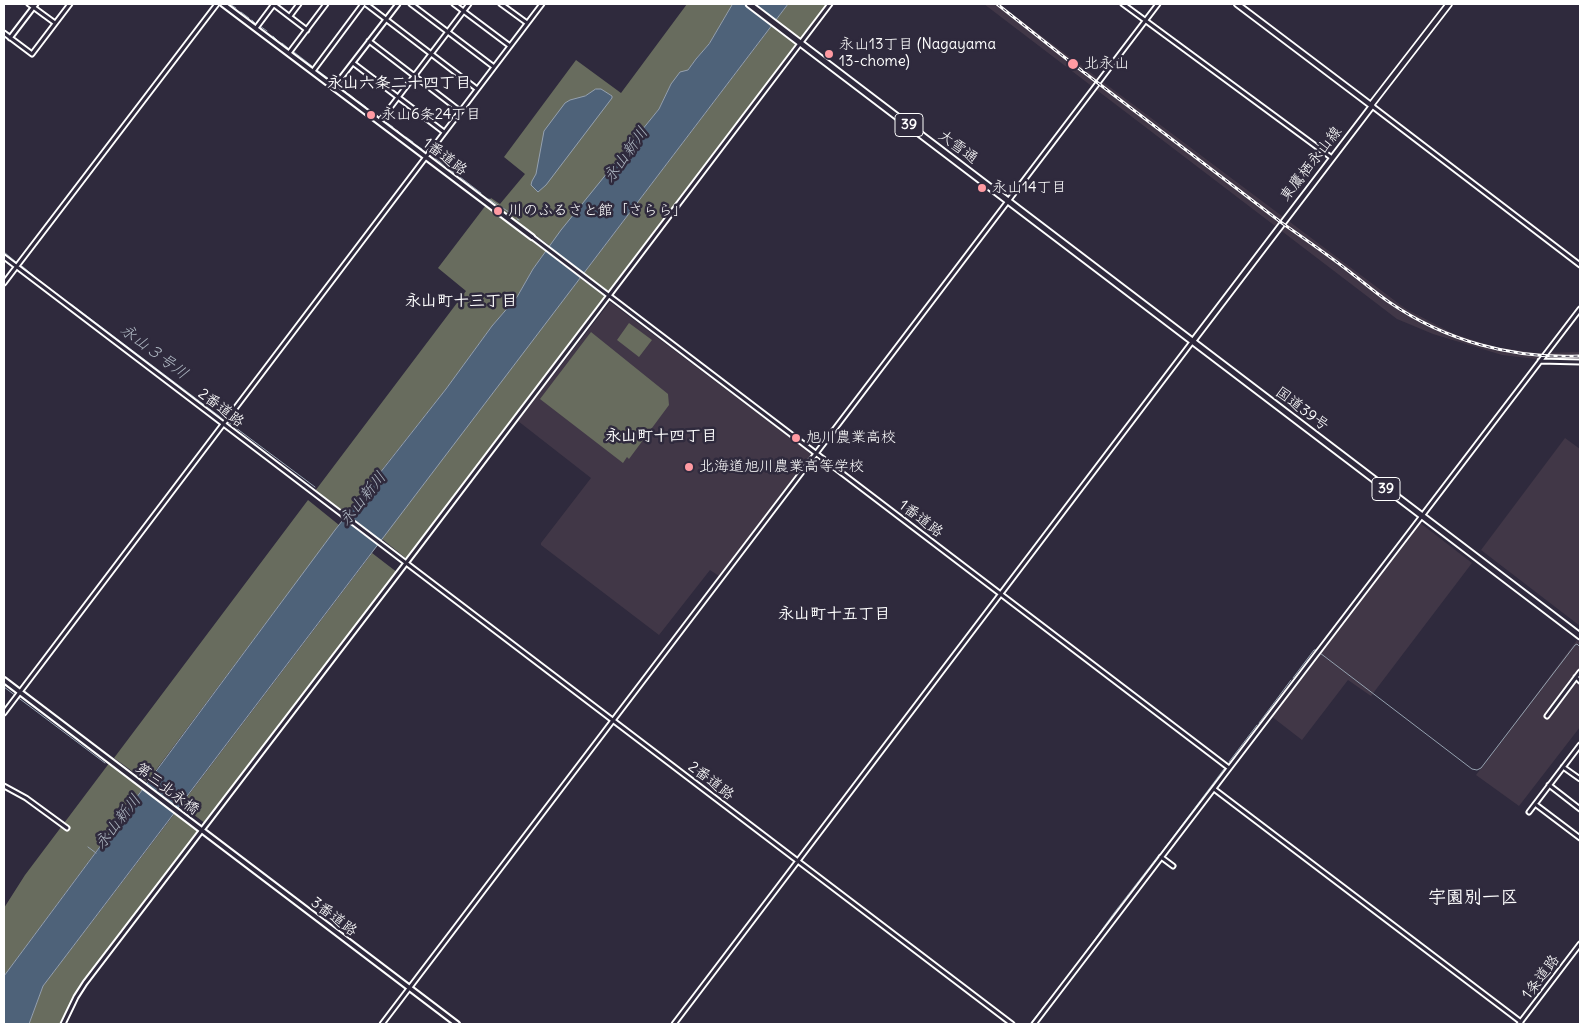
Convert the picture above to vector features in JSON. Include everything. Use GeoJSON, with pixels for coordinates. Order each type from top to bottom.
{"type":"FeatureCollection","features":[{"type":"Feature","properties":{"kind":"highway","name":"大雪通"},"geometry":{"type":"LineString","coordinates":[[749,4],[1009,201]]}},
{"type":"Feature","properties":{"kind":"highway","name":"国道39号"},"geometry":{"type":"LineString","coordinates":[[1009,201],[1580,636]]}},
{"type":"Feature","properties":{"kind":"main road"},"geometry":{"type":"LineString","coordinates":[[1237,4],[1372,106]]}},
{"type":"Feature","properties":{"kind":"main road","name":"東鷹栖永山線"},"geometry":{"type":"LineString","coordinates":[[1193,341],[1449,4]]}},
{"type":"Feature","properties":{"kind":"street"},"geometry":{"type":"LineString","coordinates":[[29,4],[35,5],[55,23]]}},
{"type":"Feature","properties":{"kind":"street"},"geometry":{"type":"LineString","coordinates":[[4,33],[32,54],[70,4]]}},
{"type":"Feature","properties":{"kind":"street"},"geometry":{"type":"LineString","coordinates":[[4,283],[217,4]]}},
{"type":"Feature","properties":{"kind":"street","name":"1番道路"},"geometry":{"type":"LineString","coordinates":[[223,4],[380,121],[1229,768]]}},
{"type":"Feature","properties":{"kind":"street"},"geometry":{"type":"LineString","coordinates":[[256,28],[273,4],[307,30]]}},
{"type":"Feature","properties":{"kind":"street"},"geometry":{"type":"LineString","coordinates":[[290,16],[300,4]]}},
{"type":"Feature","properties":{"kind":"street"},"geometry":{"type":"LineString","coordinates":[[289,53],[326,4]]}},
{"type":"Feature","properties":{"kind":"street"},"geometry":{"type":"LineString","coordinates":[[313,71],[365,4],[477,89]]}},
{"type":"Feature","properties":{"kind":"street"},"geometry":{"type":"LineString","coordinates":[[334,87],[398,4]]}},
{"type":"Feature","properties":{"kind":"street"},"geometry":{"type":"LineString","coordinates":[[411,4],[494,67]]}},
{"type":"Feature","properties":{"kind":"street"},"geometry":{"type":"LineString","coordinates":[[454,4],[510,46]]}},
{"type":"Feature","properties":{"kind":"street"},"geometry":{"type":"LineString","coordinates":[[380,121],[469,4]]}},
{"type":"Feature","properties":{"kind":"street"},"geometry":{"type":"LineString","coordinates":[[503,4],[527,23]]}},
{"type":"Feature","properties":{"kind":"street"},"geometry":{"type":"LineString","coordinates":[[4,714],[542,4]]}},
{"type":"Feature","properties":{"kind":"street"},"geometry":{"type":"LineString","coordinates":[[63,1024],[85,983],[199,829],[406,563],[830,4]]}},
{"type":"Feature","properties":{"kind":"street"},"geometry":{"type":"LineString","coordinates":[[1123,4],[1332,158]]}},
{"type":"Feature","properties":{"kind":"street"},"geometry":{"type":"LineString","coordinates":[[382,1024],[1158,4]]}},
{"type":"Feature","properties":{"kind":"street"},"geometry":{"type":"LineString","coordinates":[[10,38],[35,5]]}},
{"type":"Feature","properties":{"kind":"street"},"geometry":{"type":"LineString","coordinates":[[369,41],[460,111]]}},
{"type":"Feature","properties":{"kind":"street"},"geometry":{"type":"LineString","coordinates":[[353,63],[444,132]]}},
{"type":"Feature","properties":{"kind":"street"},"geometry":{"type":"LineString","coordinates":[[1372,106],[1580,265]]}},
{"type":"Feature","properties":{"kind":"street","name":"2番道路"},"geometry":{"type":"LineString","coordinates":[[4,258],[1012,1024]]}},
{"type":"Feature","properties":{"kind":"street"},"geometry":{"type":"LineString","coordinates":[[1034,1024],[1580,309]]}},
{"type":"Feature","properties":{"kind":"street"},"geometry":{"type":"LineString","coordinates":[[674,1024],[1193,341]]}},
{"type":"Feature","properties":{"kind":"street"},"geometry":{"type":"LineString","coordinates":[[1540,361],[1580,362]]}},
{"type":"Feature","properties":{"kind":"street"},"geometry":{"type":"LineString","coordinates":[[1547,716],[1580,672]]}},
{"type":"Feature","properties":{"kind":"street"},"geometry":{"type":"LineString","coordinates":[[1576,677],[1580,681]]}},
{"type":"Feature","properties":{"kind":"street"},"geometry":{"type":"LineString","coordinates":[[4,680],[18,695]]}},
{"type":"Feature","properties":{"kind":"street","name":"第三北永橋"},"geometry":{"type":"LineString","coordinates":[[18,695],[122,770],[199,829]]}},
{"type":"Feature","properties":{"kind":"street"},"geometry":{"type":"LineString","coordinates":[[1529,812],[1580,744]]}},
{"type":"Feature","properties":{"kind":"street"},"geometry":{"type":"LineString","coordinates":[[1563,767],[1580,779]]}},
{"type":"Feature","properties":{"kind":"street"},"geometry":{"type":"LineString","coordinates":[[1549,785],[1580,809]]}},
{"type":"Feature","properties":{"kind":"street"},"geometry":{"type":"LineString","coordinates":[[4,786],[26,798],[67,828]]}},
{"type":"Feature","properties":{"kind":"street"},"geometry":{"type":"LineString","coordinates":[[1214,789],[1520,1023]]}},
{"type":"Feature","properties":{"kind":"street"},"geometry":{"type":"LineString","coordinates":[[1535,804],[1580,838]]}},
{"type":"Feature","properties":{"kind":"street","name":"3番道路"},"geometry":{"type":"LineString","coordinates":[[199,829],[457,1024]]}},
{"type":"Feature","properties":{"kind":"street"},"geometry":{"type":"LineString","coordinates":[[1161,857],[1174,866]]}},
{"type":"Feature","properties":{"kind":"street","name":"1条道路"},"geometry":{"type":"LineString","coordinates":[[1520,1023],[1580,944]]}},
{"type":"Feature","properties":{"kind":"shaded area"},"geometry":{"type":"Polygon","coordinates":[[[984,4],[999,4],[1406,309],[1454,334],[1495,347],[1536,353],[1580,352],[1580,361],[1543,361],[1502,355],[1433,334],[1397,319],[984,4]]]}},
{"type":"Feature","properties":{"kind":"shaded area","name":"北海道旭川農業高等学校"},"geometry":{"type":"Polygon","coordinates":[[[610,302],[811,455],[719,576],[710,570],[659,635],[541,545],[591,478],[518,421],[610,302]]]}},
{"type":"Feature","properties":{"kind":"shaded area"},"geometry":{"type":"Polygon","coordinates":[[[1565,438],[1580,449],[1580,626],[1481,550],[1565,438]]]}},
{"type":"Feature","properties":{"kind":"shaded area"},"geometry":{"type":"Polygon","coordinates":[[[1419,522],[1472,563],[1371,696],[1348,680],[1302,740],[1271,716],[1419,522]]]}},
{"type":"Feature","properties":{"kind":"shaded area"},"geometry":{"type":"Polygon","coordinates":[[[1577,640],[1580,643],[1580,727],[1519,806],[1476,775],[1577,640]]]}},
{"type":"Feature","properties":{"kind":"green space"},"geometry":{"type":"Polygon","coordinates":[[[687,4],[733,4],[709,44],[688,70],[671,84],[659,109],[550,246],[489,201],[491,198],[500,204],[525,174],[504,157],[576,60],[621,93],[687,4]]]}},
{"type":"Feature","properties":{"kind":"green space"},"geometry":{"type":"Polygon","coordinates":[[[788,4],[829,4],[801,41],[776,20],[788,4]]]}},
{"type":"Feature","properties":{"kind":"green space"},"geometry":{"type":"Polygon","coordinates":[[[773,24],[798,45],[611,294],[584,273],[773,24]]]}},
{"type":"Feature","properties":{"kind":"green space"},"geometry":{"type":"Polygon","coordinates":[[[486,205],[546,251],[517,297],[492,326],[446,389],[343,519],[312,495],[466,291],[438,268],[486,205]]]}},
{"type":"Feature","properties":{"kind":"green space"},"geometry":{"type":"Polygon","coordinates":[[[580,278],[607,298],[408,560],[382,539],[580,278]]]}},
{"type":"Feature","properties":{"kind":"green space"},"geometry":{"type":"Polygon","coordinates":[[[629,323],[652,340],[639,357],[617,340],[629,323]]]}},
{"type":"Feature","properties":{"kind":"green space"},"geometry":{"type":"Polygon","coordinates":[[[591,332],[668,394],[669,405],[629,459],[627,457],[623,463],[540,399],[591,332]]]}},
{"type":"Feature","properties":{"kind":"green space"},"geometry":{"type":"Polygon","coordinates":[[[308,500],[339,525],[147,782],[114,758],[308,500]]]}},
{"type":"Feature","properties":{"kind":"green space"},"geometry":{"type":"Polygon","coordinates":[[[372,553],[398,573],[206,824],[181,805],[372,553]]]}},
{"type":"Feature","properties":{"kind":"green space"},"geometry":{"type":"Polygon","coordinates":[[[110,762],[143,788],[4,976],[4,908],[25,875],[110,762]]]}},
{"type":"Feature","properties":{"kind":"green space"},"geometry":{"type":"Polygon","coordinates":[[[175,813],[200,832],[85,983],[63,1024],[29,1024],[43,986],[175,813]]]}},
{"type":"Feature","properties":{"kind":"water","name":"永山新川"},"geometry":{"type":"Polygon","coordinates":[[[733,4],[788,4],[43,986],[29,1024],[4,1024],[4,976],[335,530],[446,389],[492,326],[517,297],[533,269],[561,230],[659,109],[671,84],[680,72],[688,70],[709,44],[733,4]]]}},
{"type":"Feature","properties":{"kind":"water"},"geometry":{"type":"Polygon","coordinates":[[[596,89],[601,89],[612,96],[612,98],[546,185],[538,192],[531,185],[536,174],[544,131],[565,103],[585,96],[596,89]]]}},
{"type":"Feature","properties":{"kind":"waterway"},"geometry":{"type":"LineString","coordinates":[[230,4],[236,8]]}},
{"type":"Feature","properties":{"kind":"waterway"},"geometry":{"type":"LineString","coordinates":[[241,12],[249,18]]}},
{"type":"Feature","properties":{"kind":"waterway"},"geometry":{"type":"LineString","coordinates":[[252,20],[255,23]]}},
{"type":"Feature","properties":{"kind":"waterway"},"geometry":{"type":"LineString","coordinates":[[260,26],[267,31]]}},
{"type":"Feature","properties":{"kind":"waterway"},"geometry":{"type":"LineString","coordinates":[[273,36],[277,40]]}},
{"type":"Feature","properties":{"kind":"waterway"},"geometry":{"type":"LineString","coordinates":[[282,43],[288,48]]}},
{"type":"Feature","properties":{"kind":"waterway"},"geometry":{"type":"LineString","coordinates":[[294,52],[312,66]]}},
{"type":"Feature","properties":{"kind":"waterway"},"geometry":{"type":"LineString","coordinates":[[317,70],[332,81]]}},
{"type":"Feature","properties":{"kind":"waterway"},"geometry":{"type":"LineString","coordinates":[[341,88],[346,92]]}},
{"type":"Feature","properties":{"kind":"waterway"},"geometry":{"type":"LineString","coordinates":[[349,94],[355,99]]}},
{"type":"Feature","properties":{"kind":"waterway"},"geometry":{"type":"LineString","coordinates":[[358,101],[366,107]]}},
{"type":"Feature","properties":{"kind":"waterway"},"geometry":{"type":"LineString","coordinates":[[374,113],[378,116]]}},
{"type":"Feature","properties":{"kind":"waterway"},"geometry":{"type":"LineString","coordinates":[[386,122],[393,127]]}},
{"type":"Feature","properties":{"kind":"waterway"},"geometry":{"type":"LineString","coordinates":[[397,130],[401,134]]}},
{"type":"Feature","properties":{"kind":"waterway"},"geometry":{"type":"LineString","coordinates":[[406,137],[413,142]]}},
{"type":"Feature","properties":{"kind":"waterway"},"geometry":{"type":"LineString","coordinates":[[416,145],[422,149]]}},
{"type":"Feature","properties":{"kind":"waterway"},"geometry":{"type":"LineString","coordinates":[[431,155],[481,193]]}},
{"type":"Feature","properties":{"kind":"waterway"},"geometry":{"type":"LineString","coordinates":[[489,199],[512,214]]}},
{"type":"Feature","properties":{"kind":"waterway","name":"永山３号川"},"geometry":{"type":"LineString","coordinates":[[4,252],[16,262]]}},
{"type":"Feature","properties":{"kind":"waterway","name":"永山３号川"},"geometry":{"type":"LineString","coordinates":[[22,266],[35,277]]}},
{"type":"Feature","properties":{"kind":"waterway","name":"永山３号川"},"geometry":{"type":"LineString","coordinates":[[40,281],[65,300]]}},
{"type":"Feature","properties":{"kind":"waterway","name":"永山３号川"},"geometry":{"type":"LineString","coordinates":[[71,304],[223,419]]}},
{"type":"Feature","properties":{"kind":"waterway","name":"永山３号川"},"geometry":{"type":"LineString","coordinates":[[228,422],[315,487]]}},
{"type":"Feature","properties":{"kind":"waterway"},"geometry":{"type":"LineString","coordinates":[[1320,653],[1472,769],[1477,770],[1481,768],[1575,645],[1577,644],[1580,647]]}},
{"type":"Feature","properties":{"kind":"waterway"},"geometry":{"type":"LineString","coordinates":[[1293,678],[1314,650],[1316,650]]}},
{"type":"Feature","properties":{"kind":"waterway"},"geometry":{"type":"LineString","coordinates":[[1259,723],[1291,680]]}},
{"type":"Feature","properties":{"kind":"waterway"},"geometry":{"type":"LineString","coordinates":[[4,687],[105,763]]}},
{"type":"Feature","properties":{"kind":"waterway"},"geometry":{"type":"LineString","coordinates":[[1229,762],[1257,725]]}},
{"type":"Feature","properties":{"kind":"waterway"},"geometry":{"type":"LineString","coordinates":[[1161,853],[1224,769]]}},
{"type":"Feature","properties":{"kind":"waterway"},"geometry":{"type":"LineString","coordinates":[[4,789],[12,792]]}},
{"type":"Feature","properties":{"kind":"waterway"},"geometry":{"type":"LineString","coordinates":[[22,798],[44,814]]}},
{"type":"Feature","properties":{"kind":"waterway"},"geometry":{"type":"LineString","coordinates":[[49,818],[59,825]]}},
{"type":"Feature","properties":{"kind":"waterway","name":"永山新川"},"geometry":{"type":"LineString","coordinates":[[88,847],[96,853]]}},
{"type":"Feature","properties":{"kind":"waterway"},"geometry":{"type":"LineString","coordinates":[[1030,1024],[1158,856]]}},
{"type":"Feature","properties":{"kind":"railway"},"geometry":{"type":"LineString","coordinates":[[997,4],[1282,223],[1333,259],[1384,299],[1411,316],[1457,337],[1505,351],[1555,356],[1580,356]]}},
{"type":"Feature","properties":{"kind":"place","name":"永山13丁目 (Nagayama 13-chome)"},"geometry":{"type":"Point","coordinates":[829,54]}},
{"type":"Feature","properties":{"kind":"place","name":"北永山"},"geometry":{"type":"Point","coordinates":[1073,64]}},
{"type":"Feature","properties":{"kind":"place","name":"永山6条24丁目"},"geometry":{"type":"Point","coordinates":[371,115]}},
{"type":"Feature","properties":{"kind":"place","name":"永山14丁目"},"geometry":{"type":"Point","coordinates":[982,188]}},
{"type":"Feature","properties":{"kind":"place","name":"川のふるさと館「さらら」"},"geometry":{"type":"Point","coordinates":[498,211]}},
{"type":"Feature","properties":{"kind":"place","name":"旭川農業高校"},"geometry":{"type":"Point","coordinates":[796,438]}},
{"type":"Feature","properties":{"kind":"place","name":"北海道旭川農業高等学校"},"geometry":{"type":"Point","coordinates":[689,467]}},
{"type":"Feature","properties":{"kind":"district","name":"永山六条二十四丁目"},"geometry":{"type":"Point","coordinates":[399,83]}},
{"type":"Feature","properties":{"kind":"district","name":"永山町十三丁目"},"geometry":{"type":"Point","coordinates":[461,301]}},
{"type":"Feature","properties":{"kind":"district","name":"永山町十四丁目"},"geometry":{"type":"Point","coordinates":[661,436]}},
{"type":"Feature","properties":{"kind":"district","name":"永山町十五丁目"},"geometry":{"type":"Point","coordinates":[834,614]}},
{"type":"Feature","properties":{"kind":"district","name":"宇園別一区"},"geometry":{"type":"Point","coordinates":[1473,898]}}]}
